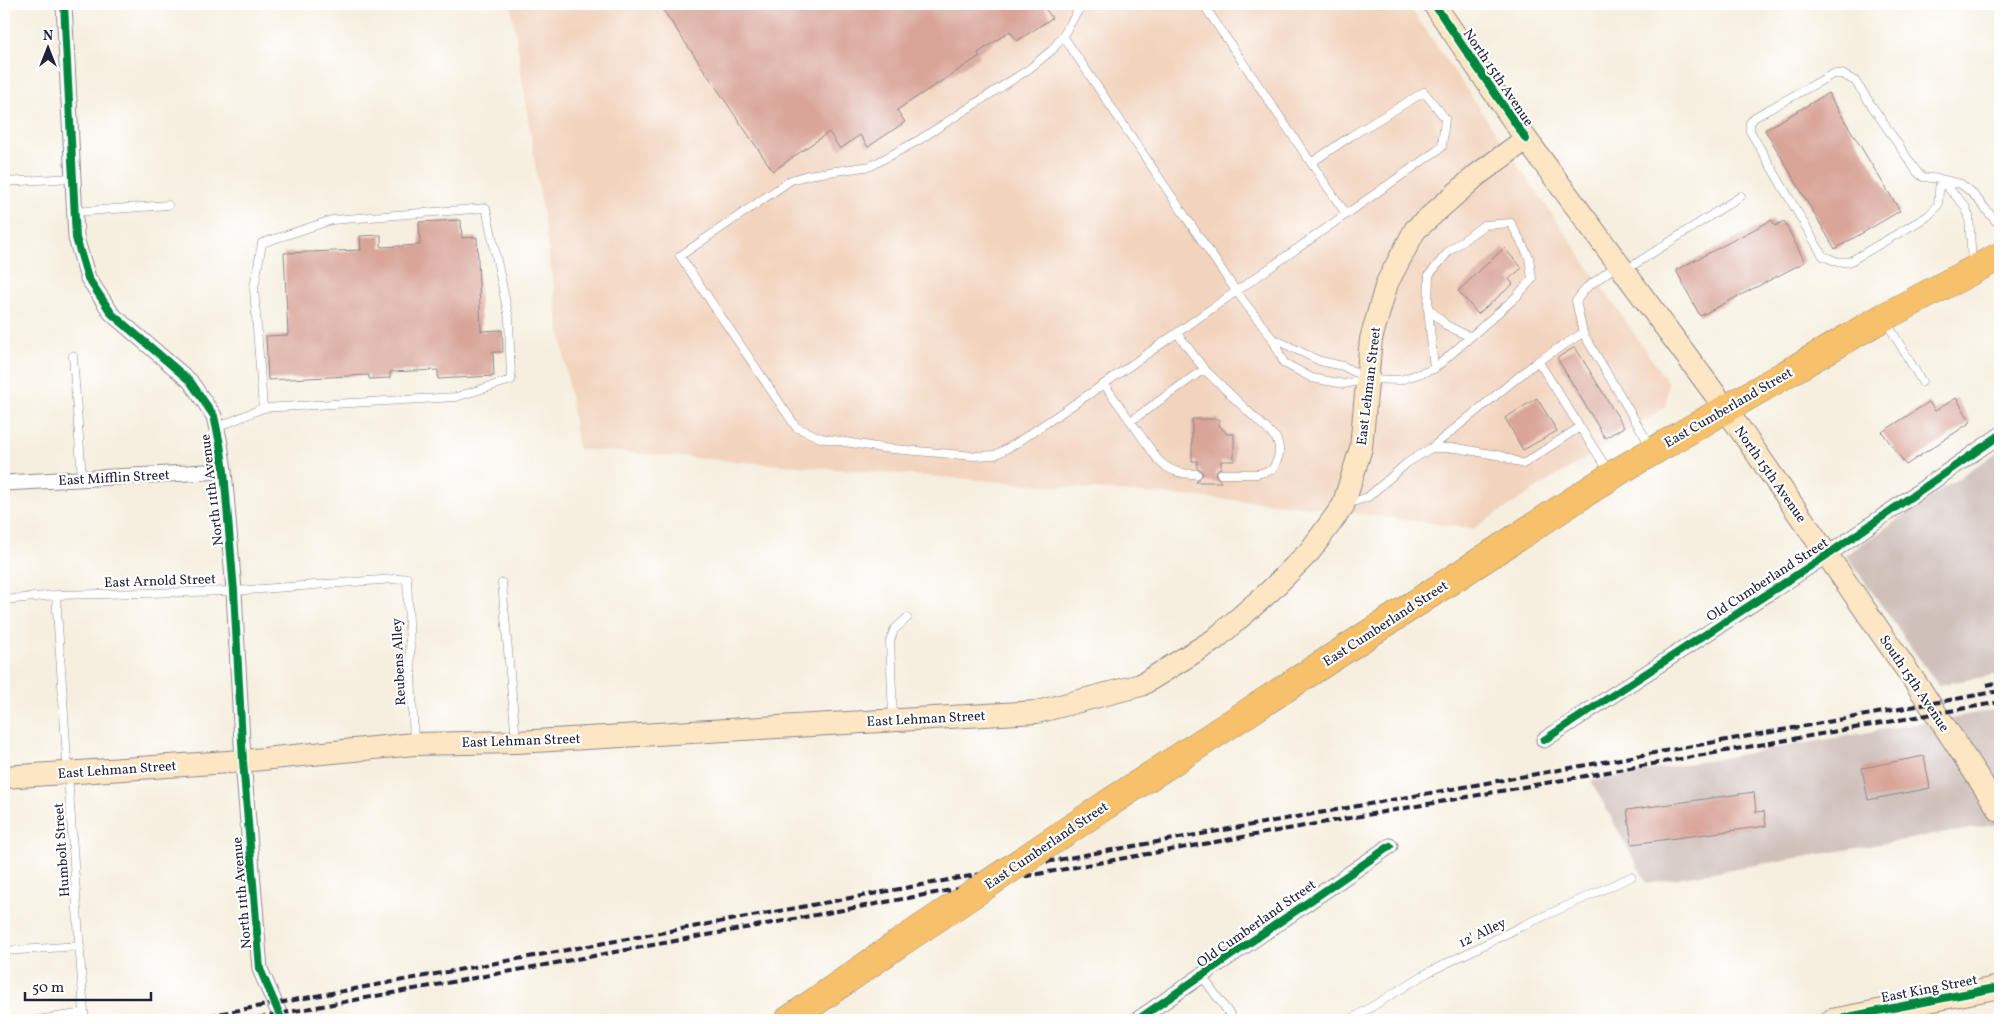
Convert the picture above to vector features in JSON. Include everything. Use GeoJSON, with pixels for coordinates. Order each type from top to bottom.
{"type":"FeatureCollection","features":[{"type":"Feature","properties":{"kind":"highway","name":"East Cumberland Street"},"geometry":{"type":"LineString","coordinates":[[789,1020],[895,946],[1109,803],[1612,475],[1884,317],[2000,256]]}},
{"type":"Feature","properties":{"kind":"main road","name":"North 15th Avenue"},"geometry":{"type":"LineString","coordinates":[[1434,4],[1526,139],[1726,409],[1827,555]]}},
{"type":"Feature","properties":{"kind":"main road","name":"East Lehman Street"},"geometry":{"type":"LineString","coordinates":[[4,777],[243,761],[414,744],[516,742],[1037,712],[1141,685],[1214,640],[1263,597],[1310,551],[1343,506],[1361,448],[1372,339],[1387,283],[1415,230],[1476,174],[1526,139]]}},
{"type":"Feature","properties":{"kind":"main road","name":"South 15th Avenue"},"geometry":{"type":"LineString","coordinates":[[1827,555],[2000,811]]}},
{"type":"Feature","properties":{"kind":"main road","name":"East King Street"},"geometry":{"type":"LineString","coordinates":[[1832,1020],[2000,987]]}},
{"type":"Feature","properties":{"kind":"street","name":"North 11th Avenue"},"geometry":{"type":"LineString","coordinates":[[64,4],[76,238],[88,278],[112,314],[190,381],[214,416],[224,471],[234,591],[243,761],[260,969],[282,1020]]}},
{"type":"Feature","properties":{"kind":"street","name":"Old Cumberland Street"},"geometry":{"type":"LineString","coordinates":[[1544,740],[1827,555],[2000,435]]}},
{"type":"Feature","properties":{"kind":"street","name":"East Mifflin Street"},"geometry":{"type":"LineString","coordinates":[[4,483],[224,471]]}},
{"type":"Feature","properties":{"kind":"street","name":"Old Cumberland Street"},"geometry":{"type":"LineString","coordinates":[[1137,1020],[1390,846]]}},
{"type":"Feature","properties":{"kind":"lane"},"geometry":{"type":"LineString","coordinates":[[1082,4],[1063,36],[1052,50],[1029,69],[919,140],[871,166],[808,174],[791,180],[680,256],[796,427],[821,438],[882,448],[974,456],[995,455],[1015,444],[1104,384],[1442,147],[1446,118],[1424,92],[1350,136],[1311,163]]}},
{"type":"Feature","properties":{"kind":"lane"},"geometry":{"type":"LineString","coordinates":[[1203,4],[1346,214]]}},
{"type":"Feature","properties":{"kind":"lane"},"geometry":{"type":"LineString","coordinates":[[1063,36],[1236,291],[1272,338],[1284,363],[1312,378],[1344,384],[1367,379],[1400,380],[1434,369],[1516,297],[1532,279],[1529,257],[1511,224],[1484,225],[1449,251],[1429,275],[1428,308],[1434,369]]}},
{"type":"Feature","properties":{"kind":"lane"},"geometry":{"type":"LineString","coordinates":[[1940,179],[1938,205],[1928,216],[1849,262],[1838,262],[1823,256],[1750,131],[1750,123],[1755,117],[1832,74],[1842,74],[1855,81],[1917,172],[1924,177],[1940,179],[1961,184],[1973,194],[2000,226]]}},
{"type":"Feature","properties":{"kind":"lane"},"geometry":{"type":"LineString","coordinates":[[4,182],[72,178]]}},
{"type":"Feature","properties":{"kind":"lane"},"geometry":{"type":"LineString","coordinates":[[1940,179],[1964,206],[1969,216],[1972,236],[1972,271]]}},
{"type":"Feature","properties":{"kind":"lane"},"geometry":{"type":"LineString","coordinates":[[1653,451],[1583,333],[1576,301],[1586,288],[1741,196]]}},
{"type":"Feature","properties":{"kind":"lane"},"geometry":{"type":"LineString","coordinates":[[74,212],[168,205]]}},
{"type":"Feature","properties":{"kind":"lane"},"geometry":{"type":"LineString","coordinates":[[216,428],[263,408],[456,397],[511,380],[509,318],[486,208],[332,220],[262,243],[254,288],[263,408]]}},
{"type":"Feature","properties":{"kind":"lane"},"geometry":{"type":"LineString","coordinates":[[1428,308],[1446,325],[1470,337]]}},
{"type":"Feature","properties":{"kind":"lane"},"geometry":{"type":"LineString","coordinates":[[1884,317],[1922,382]]}},
{"type":"Feature","properties":{"kind":"lane"},"geometry":{"type":"LineString","coordinates":[[1177,332],[1204,369],[1276,438],[1280,449],[1278,460],[1272,470],[1257,474],[1221,474]]}},
{"type":"Feature","properties":{"kind":"lane"},"geometry":{"type":"LineString","coordinates":[[1343,506],[1368,497],[1406,463],[1431,448],[1538,361],[1583,333]]}},
{"type":"Feature","properties":{"kind":"lane"},"geometry":{"type":"LineString","coordinates":[[1272,338],[1320,361],[1343,366],[1367,379]]}},
{"type":"Feature","properties":{"kind":"lane"},"geometry":{"type":"LineString","coordinates":[[74,356],[82,478]]}},
{"type":"Feature","properties":{"kind":"lane"},"geometry":{"type":"LineString","coordinates":[[1538,361],[1612,475]]}},
{"type":"Feature","properties":{"kind":"lane"},"geometry":{"type":"LineString","coordinates":[[1131,421],[1204,369]]}},
{"type":"Feature","properties":{"kind":"lane"},"geometry":{"type":"LineString","coordinates":[[1104,384],[1166,468],[1176,473],[1197,474]]}},
{"type":"Feature","properties":{"kind":"lane"},"geometry":{"type":"LineString","coordinates":[[1431,448],[1457,448],[1502,456],[1523,464],[1580,427]]}},
{"type":"Feature","properties":{"kind":"lane","name":"East Arnold Street"},"geometry":{"type":"LineString","coordinates":[[4,600],[56,595],[234,591],[407,578]]}},
{"type":"Feature","properties":{"kind":"lane","name":"Reubens Alley"},"geometry":{"type":"LineString","coordinates":[[407,578],[414,744]]}},
{"type":"Feature","properties":{"kind":"lane"},"geometry":{"type":"LineString","coordinates":[[502,583],[516,742]]}},
{"type":"Feature","properties":{"kind":"lane","name":"Humbolt Street"},"geometry":{"type":"LineString","coordinates":[[37,1020],[84,1013],[56,595]]}},
{"type":"Feature","properties":{"kind":"lane"},"geometry":{"type":"LineString","coordinates":[[893,720],[890,641],[894,630],[907,618]]}},
{"type":"Feature","properties":{"kind":"lane","name":"12' Alley"},"geometry":{"type":"LineString","coordinates":[[1350,1020],[1427,973],[1522,926],[1631,877]]}},
{"type":"Feature","properties":{"kind":"lane"},"geometry":{"type":"LineString","coordinates":[[4,951],[80,946]]}},
{"type":"Feature","properties":{"kind":"lane"},"geometry":{"type":"LineString","coordinates":[[1202,976],[1234,1020]]}},
{"type":"Feature","properties":{"kind":"shaded area"},"geometry":{"type":"Polygon","coordinates":[[[511,4],[1408,4],[1668,383],[1666,407],[1473,529],[1285,504],[578,449],[511,4]]]}},
{"type":"Feature","properties":{"kind":"shaded area"},"geometry":{"type":"Polygon","coordinates":[[[2000,450],[2000,674],[1938,685],[1846,555],[2000,450]]]}},
{"type":"Feature","properties":{"kind":"shaded area"},"geometry":{"type":"Polygon","coordinates":[[[2000,709],[2000,824],[1647,883],[1591,781],[2000,709]]]}},
{"type":"Feature","properties":{"kind":"building"},"geometry":{"type":"Polygon","coordinates":[[[659,4],[1042,4],[1052,18],[1017,41],[1010,31],[978,53],[980,56],[897,110],[905,122],[868,147],[860,135],[840,149],[829,132],[773,171],[659,4]]]}},
{"type":"Feature","properties":{"kind":"building"},"geometry":{"type":"Polygon","coordinates":[[[1828,93],[1900,211],[1835,249],[1765,130],[1828,93]]]}},
{"type":"Feature","properties":{"kind":"building"},"geometry":{"type":"Polygon","coordinates":[[[461,220],[462,238],[477,237],[481,331],[502,330],[503,352],[493,352],[494,376],[438,379],[438,370],[390,372],[390,378],[369,379],[369,375],[268,380],[266,336],[288,335],[284,253],[361,250],[360,236],[381,235],[381,247],[420,245],[419,222],[461,220]]]}},
{"type":"Feature","properties":{"kind":"building"},"geometry":{"type":"Polygon","coordinates":[[[1772,220],[1775,226],[1784,221],[1805,262],[1700,316],[1676,270],[1772,220]]]}},
{"type":"Feature","properties":{"kind":"building"},"geometry":{"type":"Polygon","coordinates":[[[1504,248],[1522,268],[1509,279],[1513,284],[1478,314],[1458,291],[1504,248]]]}},
{"type":"Feature","properties":{"kind":"building"},"geometry":{"type":"Polygon","coordinates":[[[1575,347],[1624,427],[1605,438],[1557,358],[1575,347]]]}},
{"type":"Feature","properties":{"kind":"building"},"geometry":{"type":"Polygon","coordinates":[[[1537,398],[1557,431],[1523,450],[1505,418],[1537,398]]]}},
{"type":"Feature","properties":{"kind":"building"},"geometry":{"type":"Polygon","coordinates":[[[1956,398],[1971,422],[1906,465],[1882,432],[1929,402],[1935,411],[1956,398]]]}},
{"type":"Feature","properties":{"kind":"building"},"geometry":{"type":"Polygon","coordinates":[[[1192,419],[1219,419],[1219,425],[1227,434],[1234,434],[1234,461],[1221,461],[1221,468],[1215,474],[1221,482],[1196,482],[1203,474],[1197,468],[1197,461],[1192,461],[1192,419]]]}},
{"type":"Feature","properties":{"kind":"building"},"geometry":{"type":"Polygon","coordinates":[[[1924,756],[1930,788],[1868,800],[1862,768],[1924,756]]]}},
{"type":"Feature","properties":{"kind":"building"},"geometry":{"type":"Polygon","coordinates":[[[1754,792],[1756,812],[1764,811],[1766,826],[1632,844],[1627,810],[1754,792]]]}},
{"type":"Feature","properties":{"kind":"railway"},"geometry":{"type":"LineString","coordinates":[[1987,685],[2000,682]]}},
{"type":"Feature","properties":{"kind":"railway"},"geometry":{"type":"LineString","coordinates":[[185,1020],[1112,850],[2000,691]]}},
{"type":"Feature","properties":{"kind":"railway"},"geometry":{"type":"LineString","coordinates":[[246,1020],[1114,860],[2000,702]]}},
{"type":"Feature","properties":{"kind":"cycle path"},"geometry":{"type":"LineString","coordinates":[[64,4],[76,238],[88,278],[112,314],[190,381],[214,416],[224,471],[234,591],[243,761],[260,969],[282,1020]]}},
{"type":"Feature","properties":{"kind":"cycle path"},"geometry":{"type":"LineString","coordinates":[[1434,4],[1526,139]]}},
{"type":"Feature","properties":{"kind":"cycle path"},"geometry":{"type":"LineString","coordinates":[[1544,740],[1827,555],[2000,435]]}},
{"type":"Feature","properties":{"kind":"cycle path"},"geometry":{"type":"LineString","coordinates":[[1137,1020],[1390,846]]}},
{"type":"Feature","properties":{"kind":"cycle path"},"geometry":{"type":"LineString","coordinates":[[1832,1020],[2000,987]]}}]}
